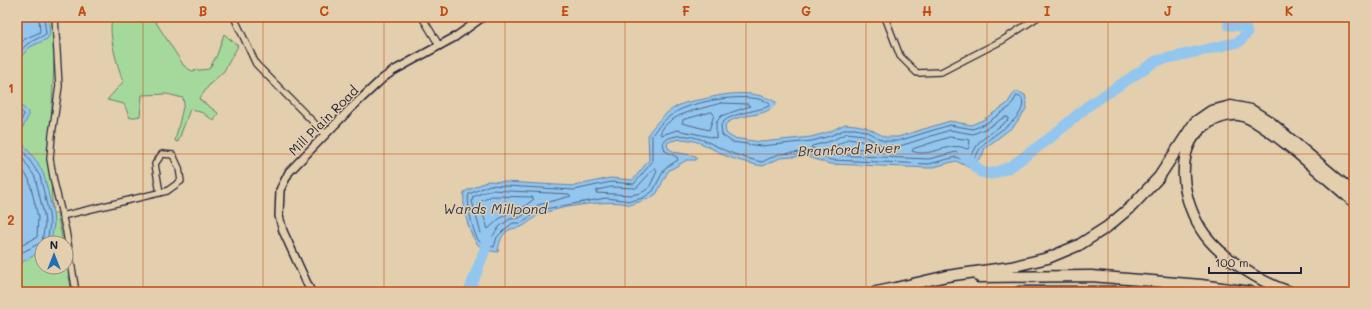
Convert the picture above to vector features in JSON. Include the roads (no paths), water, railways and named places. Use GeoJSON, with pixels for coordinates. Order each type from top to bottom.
{"type":"FeatureCollection","features":[{"type":"Feature","properties":{"kind":"highway"},"geometry":{"type":"LineString","coordinates":[[876,292],[947,276],[1011,267],[1048,258],[1080,245],[1107,227],[1138,200],[1159,178],[1195,122],[1211,111],[1231,106],[1251,110],[1270,122],[1354,193]]}},
{"type":"Feature","properties":{"kind":"highway"},"geometry":{"type":"LineString","coordinates":[[1290,292],[1250,273],[1226,256],[1206,236],[1193,214],[1186,193],[1184,166],[1188,144],[1200,128],[1219,117],[1239,115],[1261,124],[1354,202]]}},
{"type":"Feature","properties":{"kind":"highway"},"geometry":{"type":"LineString","coordinates":[[891,289],[986,277],[1040,275],[1148,279],[1250,292]]}},
{"type":"Feature","properties":{"kind":"highway"},"geometry":{"type":"LineString","coordinates":[[1019,292],[1115,292]]}},
{"type":"Feature","properties":{"kind":"street"},"geometry":{"type":"LineString","coordinates":[[55,17],[58,86],[50,159],[76,292]]}},
{"type":"Feature","properties":{"kind":"street"},"geometry":{"type":"LineString","coordinates":[[234,17],[256,64],[326,134]]}},
{"type":"Feature","properties":{"kind":"street"},"geometry":{"type":"LineString","coordinates":[[422,17],[439,45]]}},
{"type":"Feature","properties":{"kind":"street","name":"Mill Plain Road"},"geometry":{"type":"LineString","coordinates":[[311,292],[283,231],[279,216],[278,203],[280,190],[289,172],[382,79],[483,17]]}},
{"type":"Feature","properties":{"kind":"street"},"geometry":{"type":"LineString","coordinates":[[885,17],[900,56],[917,73],[942,72],[1003,40],[1038,17]]}},
{"type":"Feature","properties":{"kind":"street"},"geometry":{"type":"LineString","coordinates":[[62,216],[160,193],[168,191],[181,181],[173,155],[162,154],[155,164],[160,193]]}},
{"type":"Feature","properties":{"kind":"water"},"geometry":{"type":"Polygon","coordinates":[[[17,17],[48,17],[50,34],[47,39],[30,47],[17,61],[17,17]]]}},
{"type":"Feature","properties":{"kind":"water","name":"Wards Millpond"},"geometry":{"type":"Polygon","coordinates":[[[1017,91],[1025,95],[1027,103],[1026,109],[1014,126],[985,148],[982,156],[970,168],[956,161],[930,168],[830,164],[805,156],[780,158],[763,166],[725,156],[695,141],[681,139],[667,143],[668,148],[674,152],[696,156],[696,160],[687,160],[668,171],[657,193],[651,198],[630,205],[612,202],[586,204],[549,211],[536,216],[519,228],[510,229],[506,232],[500,241],[498,252],[485,250],[477,244],[473,238],[465,214],[464,192],[488,181],[574,186],[610,178],[633,180],[649,160],[648,134],[667,113],[681,104],[689,102],[722,95],[751,94],[777,103],[765,112],[737,118],[725,125],[726,133],[733,138],[761,142],[811,137],[829,132],[845,124],[866,127],[885,137],[898,137],[950,121],[971,125],[983,120],[1007,104],[1017,91]]]}},
{"type":"Feature","properties":{"kind":"water"},"geometry":{"type":"Polygon","coordinates":[[[17,102],[28,112],[28,117],[22,129],[23,144],[38,163],[44,175],[53,213],[54,224],[52,235],[34,235],[34,255],[17,265],[17,102]]]}},
{"type":"Feature","properties":{"kind":"waterway","name":"Branford River"},"geometry":{"type":"LineString","coordinates":[[963,154],[981,172],[991,174],[1010,167],[1050,138],[1088,106],[1156,61],[1239,42],[1247,33],[1245,26],[1229,25],[1228,17]]}},
{"type":"Feature","properties":{"kind":"waterway","name":"Branford River"},"geometry":{"type":"LineString","coordinates":[[469,292],[485,249],[487,235]]}}]}
